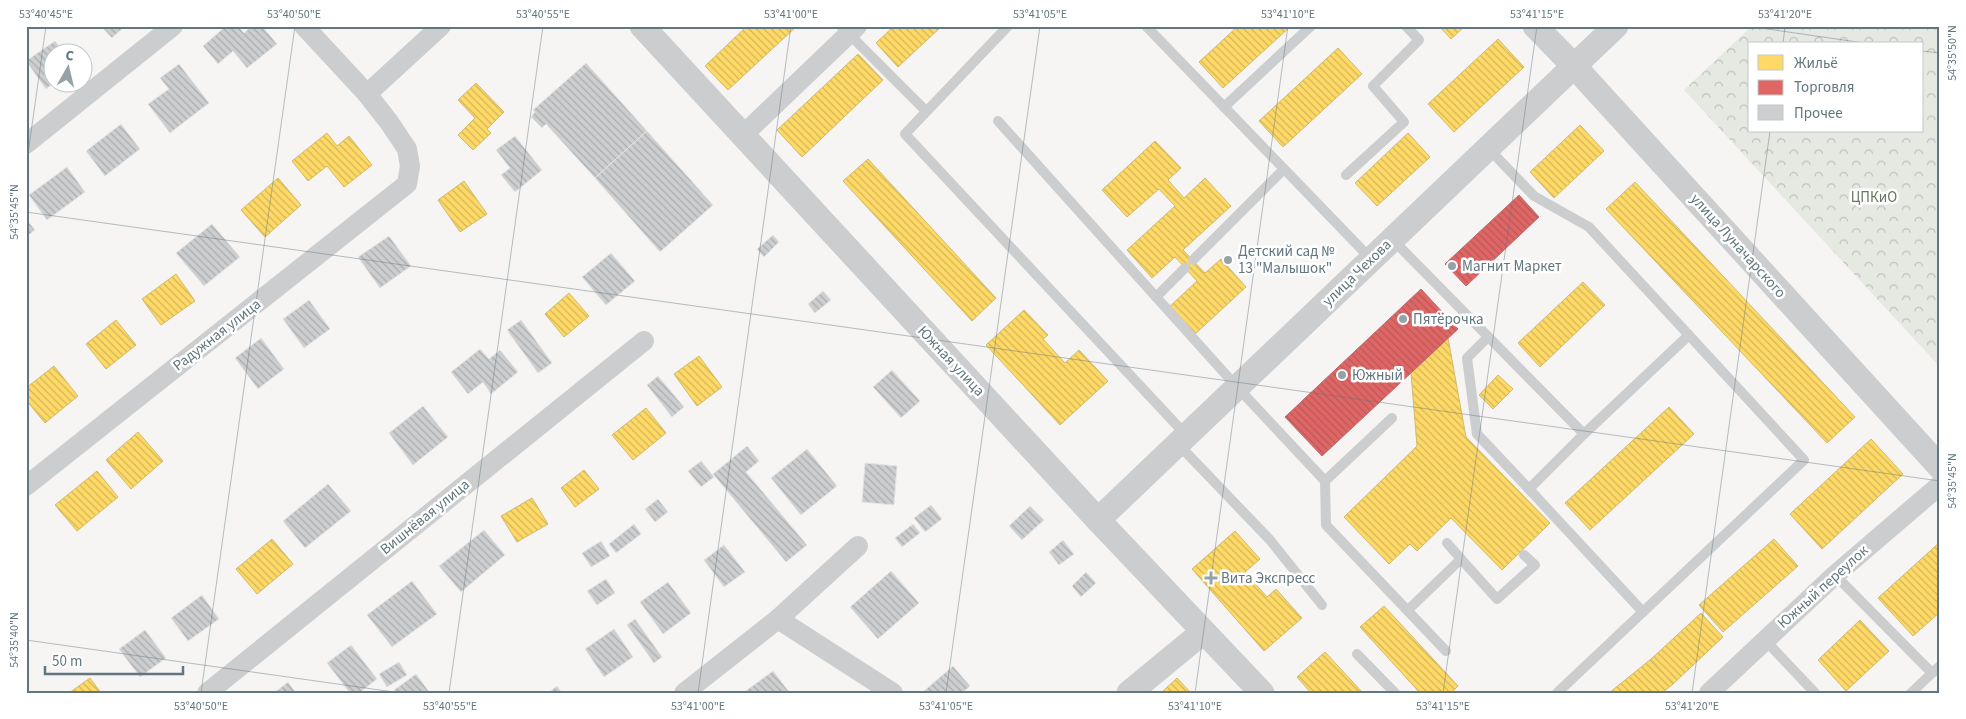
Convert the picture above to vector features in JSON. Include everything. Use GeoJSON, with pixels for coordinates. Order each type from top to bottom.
{"type":"FeatureCollection","features":[{"type":"Feature","properties":{"kind":"street"},"geometry":{"type":"LineString","coordinates":[[26,144],[173,26]]}},
{"type":"Feature","properties":{"kind":"street"},"geometry":{"type":"LineString","coordinates":[[304,26],[367,94],[441,26]]}},
{"type":"Feature","properties":{"kind":"street","name":"Южная улица"},"geometry":{"type":"LineString","coordinates":[[642,26],[1098,520],[1262,693]]}},
{"type":"Feature","properties":{"kind":"street","name":"улица Луначарского"},"geometry":{"type":"LineString","coordinates":[[1535,26],[1574,66],[1940,466]]}},
{"type":"Feature","properties":{"kind":"street","name":"улица Чехова"},"geometry":{"type":"LineString","coordinates":[[1098,520],[1616,26]]}},
{"type":"Feature","properties":{"kind":"street"},"geometry":{"type":"LineString","coordinates":[[743,135],[849,29]]}},
{"type":"Feature","properties":{"kind":"street","name":"Радужная улица"},"geometry":{"type":"LineString","coordinates":[[26,486],[407,184],[410,166],[407,149],[367,94]]}},
{"type":"Feature","properties":{"kind":"street","name":"Вишнёвая улица"},"geometry":{"type":"LineString","coordinates":[[206,693],[644,341]]}},
{"type":"Feature","properties":{"kind":"street","name":"Южный переулок"},"geometry":{"type":"LineString","coordinates":[[1710,693],[1835,575],[1940,485]]}},
{"type":"Feature","properties":{"kind":"street"},"geometry":{"type":"LineString","coordinates":[[684,693],[778,619],[858,546]]}},
{"type":"Feature","properties":{"kind":"street"},"geometry":{"type":"LineString","coordinates":[[778,619],[893,693]]}},
{"type":"Feature","properties":{"kind":"street"},"geometry":{"type":"LineString","coordinates":[[1128,693],[1203,632]]}},
{"type":"Feature","properties":{"kind":"lane"},"geometry":{"type":"LineString","coordinates":[[1008,26],[905,134],[1182,440],[1270,540],[1322,606]]}},
{"type":"Feature","properties":{"kind":"lane"},"geometry":{"type":"LineString","coordinates":[[1224,106],[1311,26]]}},
{"type":"Feature","properties":{"kind":"lane"},"geometry":{"type":"LineString","coordinates":[[1346,174],[1404,122],[1373,86],[1418,40],[1406,26]]}},
{"type":"Feature","properties":{"kind":"lane"},"geometry":{"type":"LineString","coordinates":[[1149,27],[1371,259]]}},
{"type":"Feature","properties":{"kind":"lane"},"geometry":{"type":"LineString","coordinates":[[849,29],[926,111]]}},
{"type":"Feature","properties":{"kind":"lane"},"geometry":{"type":"LineString","coordinates":[[998,121],[1237,388],[1325,480],[1326,525],[1446,651]]}},
{"type":"Feature","properties":{"kind":"lane"},"geometry":{"type":"LineString","coordinates":[[1488,148],[1534,196],[1589,227],[1804,460],[1557,693]]}},
{"type":"Feature","properties":{"kind":"lane"},"geometry":{"type":"LineString","coordinates":[[1193,260],[1284,169]]}},
{"type":"Feature","properties":{"kind":"lane"},"geometry":{"type":"LineString","coordinates":[[1392,240],[1584,434]]}},
{"type":"Feature","properties":{"kind":"lane"},"geometry":{"type":"LineString","coordinates":[[1156,297],[1185,268]]}},
{"type":"Feature","properties":{"kind":"lane"},"geometry":{"type":"LineString","coordinates":[[1529,489],[1689,335]]}},
{"type":"Feature","properties":{"kind":"lane"},"geometry":{"type":"LineString","coordinates":[[1488,337],[1467,358],[1478,434],[1642,612]]}},
{"type":"Feature","properties":{"kind":"lane"},"geometry":{"type":"LineString","coordinates":[[1325,480],[1392,418]]}},
{"type":"Feature","properties":{"kind":"lane"},"geometry":{"type":"LineString","coordinates":[[1447,543],[1498,599],[1535,566],[1524,555]]}},
{"type":"Feature","properties":{"kind":"lane"},"geometry":{"type":"LineString","coordinates":[[1408,610],[1461,559]]}},
{"type":"Feature","properties":{"kind":"lane"},"geometry":{"type":"LineString","coordinates":[[1835,575],[1936,670],[1911,693]]}},
{"type":"Feature","properties":{"kind":"lane"},"geometry":{"type":"LineString","coordinates":[[1765,640],[1815,693]]}},
{"type":"Feature","properties":{"kind":"lane"},"geometry":{"type":"LineString","coordinates":[[1357,654],[1395,693]]}},
{"type":"Feature","properties":{"kind":"green space","name":"ЦПКиО"},"geometry":{"type":"Polygon","coordinates":[[[1752,26],[1940,26],[1940,367],[1684,90],[1752,26]]]}},
{"type":"Feature","properties":{"kind":"building: Жильё"},"geometry":{"type":"Polygon","coordinates":[[[747,26],[797,26],[728,90],[705,66],[747,26]]]}},
{"type":"Feature","properties":{"kind":"building: Жильё"},"geometry":{"type":"Polygon","coordinates":[[[894,26],[942,26],[898,67],[876,43],[894,26]]]}},
{"type":"Feature","properties":{"kind":"building: Жильё"},"geometry":{"type":"Polygon","coordinates":[[[1238,26],[1291,26],[1223,88],[1199,62],[1238,26]]]}},
{"type":"Feature","properties":{"kind":"building: Жильё"},"geometry":{"type":"Polygon","coordinates":[[[1439,26],[1465,26],[1451,39],[1439,26]]]}},
{"type":"Feature","properties":{"kind":"building: Жильё"},"geometry":{"type":"Polygon","coordinates":[[[1498,39],[1524,67],[1454,132],[1428,104],[1498,39]]]}},
{"type":"Feature","properties":{"kind":"building: Жильё"},"geometry":{"type":"Polygon","coordinates":[[[1338,48],[1362,74],[1283,147],[1259,121],[1338,48]]]}},
{"type":"Feature","properties":{"kind":"building: Жильё"},"geometry":{"type":"Polygon","coordinates":[[[858,54],[883,80],[802,157],[777,130],[858,54]]]}},
{"type":"Feature","properties":{"kind":"building: Жильё"},"geometry":{"type":"Polygon","coordinates":[[[476,83],[504,112],[487,129],[491,133],[473,150],[458,135],[475,118],[458,100],[476,83]]]}},
{"type":"Feature","properties":{"kind":"building: Жильё"},"geometry":{"type":"Polygon","coordinates":[[[1580,125],[1604,151],[1554,198],[1530,172],[1580,125]]]}},
{"type":"Feature","properties":{"kind":"building: Жильё"},"geometry":{"type":"Polygon","coordinates":[[[327,133],[337,146],[349,136],[372,165],[344,187],[327,166],[308,181],[292,161],[327,133]]]}},
{"type":"Feature","properties":{"kind":"building: Жильё"},"geometry":{"type":"Polygon","coordinates":[[[1408,133],[1430,157],[1377,206],[1355,183],[1408,133]]]}},
{"type":"Feature","properties":{"kind":"building: Жильё"},"geometry":{"type":"Polygon","coordinates":[[[1155,141],[1181,168],[1168,180],[1184,198],[1205,178],[1231,206],[1183,250],[1205,273],[1221,259],[1246,287],[1193,336],[1168,308],[1197,281],[1175,257],[1152,278],[1127,250],[1175,206],[1159,189],[1127,217],[1102,190],[1155,141]]]}},
{"type":"Feature","properties":{"kind":"building: Жильё"},"geometry":{"type":"Polygon","coordinates":[[[868,159],[996,298],[972,321],[843,181],[868,159]]]}},
{"type":"Feature","properties":{"kind":"building: Жильё"},"geometry":{"type":"Polygon","coordinates":[[[278,178],[301,205],[265,237],[241,210],[278,178]]]}},
{"type":"Feature","properties":{"kind":"building: Жильё"},"geometry":{"type":"Polygon","coordinates":[[[464,181],[487,214],[460,232],[438,200],[464,181]]]}},
{"type":"Feature","properties":{"kind":"building: Жильё"},"geometry":{"type":"Polygon","coordinates":[[[1635,182],[1855,417],[1827,443],[1606,209],[1635,182]]]}},
{"type":"Feature","properties":{"kind":"building: Жильё"},"geometry":{"type":"Polygon","coordinates":[[[176,274],[195,301],[161,325],[142,299],[176,274]]]}},
{"type":"Feature","properties":{"kind":"building: Жильё"},"geometry":{"type":"Polygon","coordinates":[[[1583,282],[1605,305],[1540,367],[1518,343],[1583,282]]]}},
{"type":"Feature","properties":{"kind":"building: Жильё"},"geometry":{"type":"Polygon","coordinates":[[[569,293],[589,316],[564,337],[545,314],[569,293]]]}},
{"type":"Feature","properties":{"kind":"building: Жильё"},"geometry":{"type":"Polygon","coordinates":[[[1024,310],[1048,335],[1043,339],[1065,363],[1079,350],[1108,381],[1060,425],[986,345],[1024,310]]]}},
{"type":"Feature","properties":{"kind":"building: Жильё"},"geometry":{"type":"Polygon","coordinates":[[[116,320],[136,345],[106,369],[86,344],[116,320]]]}},
{"type":"Feature","properties":{"kind":"building: Жильё"},"geometry":{"type":"Polygon","coordinates":[[[1448,338],[1466,437],[1550,523],[1502,570],[1451,518],[1417,551],[1410,544],[1389,564],[1344,517],[1417,446],[1411,373],[1448,338]]]}},
{"type":"Feature","properties":{"kind":"building: Жильё"},"geometry":{"type":"Polygon","coordinates":[[[699,356],[722,387],[697,406],[674,374],[699,356]]]}},
{"type":"Feature","properties":{"kind":"building: Жильё"},"geometry":{"type":"Polygon","coordinates":[[[54,366],[78,396],[45,423],[26,400],[26,388],[54,366]]]}},
{"type":"Feature","properties":{"kind":"building: Жильё"},"geometry":{"type":"Polygon","coordinates":[[[1498,375],[1513,389],[1493,409],[1479,395],[1498,375]]]}},
{"type":"Feature","properties":{"kind":"building: Жильё"},"geometry":{"type":"Polygon","coordinates":[[[1669,407],[1694,434],[1590,530],[1565,503],[1669,407]]]}},
{"type":"Feature","properties":{"kind":"building: Жильё"},"geometry":{"type":"Polygon","coordinates":[[[646,408],[666,433],[633,460],[612,435],[646,408]]]}},
{"type":"Feature","properties":{"kind":"building: Жильё"},"geometry":{"type":"Polygon","coordinates":[[[138,432],[163,461],[131,489],[106,460],[138,432]]]}},
{"type":"Feature","properties":{"kind":"building: Жильё"},"geometry":{"type":"Polygon","coordinates":[[[1871,439],[1903,474],[1822,549],[1790,514],[1871,439]]]}},
{"type":"Feature","properties":{"kind":"building: Жильё"},"geometry":{"type":"Polygon","coordinates":[[[584,470],[599,489],[575,507],[561,488],[584,470]]]}},
{"type":"Feature","properties":{"kind":"building: Жильё"},"geometry":{"type":"Polygon","coordinates":[[[97,471],[118,497],[77,531],[55,505],[97,471]]]}},
{"type":"Feature","properties":{"kind":"building: Жильё"},"geometry":{"type":"Polygon","coordinates":[[[532,498],[548,524],[517,542],[501,516],[532,498]]]}},
{"type":"Feature","properties":{"kind":"building: Жильё"},"geometry":{"type":"Polygon","coordinates":[[[1235,531],[1260,559],[1245,572],[1267,597],[1276,589],[1302,618],[1264,651],[1192,569],[1235,531]]]}},
{"type":"Feature","properties":{"kind":"building: Жильё"},"geometry":{"type":"Polygon","coordinates":[[[272,539],[293,564],[257,594],[236,569],[272,539]]]}},
{"type":"Feature","properties":{"kind":"building: Жильё"},"geometry":{"type":"Polygon","coordinates":[[[1774,539],[1798,566],[1723,632],[1699,605],[1774,539]]]}},
{"type":"Feature","properties":{"kind":"building: Жильё"},"geometry":{"type":"Polygon","coordinates":[[[1940,542],[1940,612],[1913,636],[1878,598],[1940,542]]]}},
{"type":"Feature","properties":{"kind":"building: Жильё"},"geometry":{"type":"Polygon","coordinates":[[[1384,606],[1458,686],[1451,693],[1420,693],[1360,627],[1384,606]]]}},
{"type":"Feature","properties":{"kind":"building: Жильё"},"geometry":{"type":"Polygon","coordinates":[[[1701,613],[1723,637],[1673,684],[1650,660],[1701,613]]]}},
{"type":"Feature","properties":{"kind":"building: Жильё"},"geometry":{"type":"Polygon","coordinates":[[[1860,620],[1889,651],[1846,691],[1818,660],[1860,620]]]}},
{"type":"Feature","properties":{"kind":"building: Жильё"},"geometry":{"type":"Polygon","coordinates":[[[1325,652],[1363,693],[1311,693],[1297,677],[1325,652]]]}},
{"type":"Feature","properties":{"kind":"building: Жильё"},"geometry":{"type":"Polygon","coordinates":[[[1651,659],[1673,684],[1662,693],[1609,693],[1651,659]]]}},
{"type":"Feature","properties":{"kind":"building: Жильё"},"geometry":{"type":"Polygon","coordinates":[[[90,678],[101,693],[69,693],[90,678]]]}},
{"type":"Feature","properties":{"kind":"building: Жильё"},"geometry":{"type":"Polygon","coordinates":[[[1177,678],[1191,693],[1161,693],[1177,678]]]}},
{"type":"Feature","properties":{"kind":"building: Торговля"},"geometry":{"type":"Polygon","coordinates":[[[1519,195],[1539,217],[1466,286],[1445,264],[1519,195]]]}},
{"type":"Feature","properties":{"kind":"building: Торговля"},"geometry":{"type":"Polygon","coordinates":[[[1421,289],[1458,329],[1322,456],[1285,417],[1421,289]]]}},
{"type":"Feature","properties":{"kind":"building: Прочее"},"geometry":{"type":"Polygon","coordinates":[[[101,26],[125,26],[112,38],[101,26]]]}},
{"type":"Feature","properties":{"kind":"building: Прочее"},"geometry":{"type":"Polygon","coordinates":[[[226,26],[238,26],[244,33],[252,26],[262,26],[277,44],[247,68],[233,51],[218,64],[203,46],[226,26]]]}},
{"type":"Feature","properties":{"kind":"building: Прочее"},"geometry":{"type":"Polygon","coordinates":[[[42,50],[42,83],[26,61],[42,50]]]}},
{"type":"Feature","properties":{"kind":"building: Прочее"},"geometry":{"type":"Polygon","coordinates":[[[586,63],[647,131],[595,178],[546,124],[542,128],[531,117],[535,112],[533,110],[586,63]]]}},
{"type":"Feature","properties":{"kind":"building: Прочее"},"geometry":{"type":"Polygon","coordinates":[[[179,64],[209,103],[170,133],[148,104],[169,89],[160,78],[179,64]]]}},
{"type":"Feature","properties":{"kind":"building: Прочее"},"geometry":{"type":"Polygon","coordinates":[[[121,124],[140,149],[105,176],[86,151],[121,124]]]}},
{"type":"Feature","properties":{"kind":"building: Прочее"},"geometry":{"type":"Polygon","coordinates":[[[647,131],[713,205],[660,252],[595,178],[647,131]]]}},
{"type":"Feature","properties":{"kind":"building: Прочее"},"geometry":{"type":"Polygon","coordinates":[[[515,136],[542,170],[515,192],[501,175],[510,168],[496,150],[515,136]]]}},
{"type":"Feature","properties":{"kind":"building: Прочее"},"geometry":{"type":"Polygon","coordinates":[[[67,167],[85,192],[47,220],[29,195],[67,167]]]}},
{"type":"Feature","properties":{"kind":"building: Прочее"},"geometry":{"type":"Polygon","coordinates":[[[26,219],[35,230],[26,237],[26,219]]]}},
{"type":"Feature","properties":{"kind":"building: Прочее"},"geometry":{"type":"Polygon","coordinates":[[[212,224],[240,257],[204,286],[176,253],[212,224]]]}},
{"type":"Feature","properties":{"kind":"building: Прочее"},"geometry":{"type":"Polygon","coordinates":[[[773,235],[779,242],[764,257],[757,249],[773,235]]]}},
{"type":"Feature","properties":{"kind":"building: Прочее"},"geometry":{"type":"Polygon","coordinates":[[[389,236],[411,266],[380,288],[358,257],[389,236]]]}},
{"type":"Feature","properties":{"kind":"building: Прочее"},"geometry":{"type":"Polygon","coordinates":[[[611,253],[635,281],[606,305],[582,277],[611,253]]]}},
{"type":"Feature","properties":{"kind":"building: Прочее"},"geometry":{"type":"Polygon","coordinates":[[[823,291],[831,300],[815,313],[808,304],[823,291]]]}},
{"type":"Feature","properties":{"kind":"building: Прочее"},"geometry":{"type":"Polygon","coordinates":[[[309,300],[330,329],[304,348],[283,319],[309,300]]]}},
{"type":"Feature","properties":{"kind":"building: Прочее"},"geometry":{"type":"Polygon","coordinates":[[[521,320],[552,363],[538,373],[507,330],[521,320]]]}},
{"type":"Feature","properties":{"kind":"building: Прочее"},"geometry":{"type":"Polygon","coordinates":[[[261,338],[284,369],[258,389],[235,358],[261,338]]]}},
{"type":"Feature","properties":{"kind":"building: Прочее"},"geometry":{"type":"Polygon","coordinates":[[[480,349],[489,359],[500,350],[518,372],[491,394],[483,382],[468,394],[451,372],[480,349]]]}},
{"type":"Feature","properties":{"kind":"building: Прочее"},"geometry":{"type":"Polygon","coordinates":[[[892,370],[920,401],[901,418],[873,387],[892,370]]]}},
{"type":"Feature","properties":{"kind":"building: Прочее"},"geometry":{"type":"Polygon","coordinates":[[[658,376],[684,407],[672,417],[647,385],[658,376]]]}},
{"type":"Feature","properties":{"kind":"building: Прочее"},"geometry":{"type":"Polygon","coordinates":[[[423,406],[448,437],[413,465],[389,433],[423,406]]]}},
{"type":"Feature","properties":{"kind":"building: Прочее"},"geometry":{"type":"Polygon","coordinates":[[[747,446],[759,461],[746,472],[807,545],[786,562],[713,474],[747,446]]]}},
{"type":"Feature","properties":{"kind":"building: Прочее"},"geometry":{"type":"Polygon","coordinates":[[[807,449],[837,486],[801,515],[771,478],[807,449]]]}},
{"type":"Feature","properties":{"kind":"building: Прочее"},"geometry":{"type":"Polygon","coordinates":[[[701,461],[714,477],[701,487],[688,471],[701,461]]]}},
{"type":"Feature","properties":{"kind":"building: Прочее"},"geometry":{"type":"Polygon","coordinates":[[[865,463],[897,466],[894,505],[862,502],[865,463]]]}},
{"type":"Feature","properties":{"kind":"building: Прочее"},"geometry":{"type":"Polygon","coordinates":[[[328,484],[351,511],[305,548],[283,521],[328,484]]]}},
{"type":"Feature","properties":{"kind":"building: Прочее"},"geometry":{"type":"Polygon","coordinates":[[[658,499],[668,512],[655,522],[645,509],[658,499]]]}},
{"type":"Feature","properties":{"kind":"building: Прочее"},"geometry":{"type":"Polygon","coordinates":[[[931,505],[942,519],[925,532],[914,518],[931,505]]]}},
{"type":"Feature","properties":{"kind":"building: Прочее"},"geometry":{"type":"Polygon","coordinates":[[[1030,506],[1044,520],[1022,540],[1009,526],[1030,506]]]}},
{"type":"Feature","properties":{"kind":"building: Прочее"},"geometry":{"type":"Polygon","coordinates":[[[634,524],[641,534],[616,553],[609,544],[634,524]]]}},
{"type":"Feature","properties":{"kind":"building: Прочее"},"geometry":{"type":"Polygon","coordinates":[[[913,524],[920,533],[902,547],[895,538],[913,524]]]}},
{"type":"Feature","properties":{"kind":"building: Прочее"},"geometry":{"type":"Polygon","coordinates":[[[484,530],[505,555],[461,592],[439,566],[484,530]]]}},
{"type":"Feature","properties":{"kind":"building: Прочее"},"geometry":{"type":"Polygon","coordinates":[[[1063,540],[1074,554],[1059,565],[1049,552],[1063,540]]]}},
{"type":"Feature","properties":{"kind":"building: Прочее"},"geometry":{"type":"Polygon","coordinates":[[[601,541],[610,556],[591,567],[582,553],[601,541]]]}},
{"type":"Feature","properties":{"kind":"building: Прочее"},"geometry":{"type":"Polygon","coordinates":[[[724,545],[745,572],[724,587],[704,560],[724,545]]]}},
{"type":"Feature","properties":{"kind":"building: Прочее"},"geometry":{"type":"Polygon","coordinates":[[[891,571],[919,603],[878,639],[850,607],[891,571]]]}},
{"type":"Feature","properties":{"kind":"building: Прочее"},"geometry":{"type":"Polygon","coordinates":[[[1086,572],[1096,583],[1081,597],[1072,586],[1086,572]]]}},
{"type":"Feature","properties":{"kind":"building: Прочее"},"geometry":{"type":"Polygon","coordinates":[[[606,579],[615,593],[597,605],[587,591],[606,579]]]}},
{"type":"Feature","properties":{"kind":"building: Прочее"},"geometry":{"type":"Polygon","coordinates":[[[412,581],[437,614],[392,647],[367,615],[412,581]]]}},
{"type":"Feature","properties":{"kind":"building: Прочее"},"geometry":{"type":"Polygon","coordinates":[[[668,582],[691,613],[663,634],[640,602],[668,582]]]}},
{"type":"Feature","properties":{"kind":"building: Прочее"},"geometry":{"type":"Polygon","coordinates":[[[202,595],[219,619],[188,641],[171,618],[202,595]]]}},
{"type":"Feature","properties":{"kind":"building: Прочее"},"geometry":{"type":"Polygon","coordinates":[[[635,619],[662,657],[654,663],[627,625],[635,619]]]}},
{"type":"Feature","properties":{"kind":"building: Прочее"},"geometry":{"type":"Polygon","coordinates":[[[614,629],[633,657],[604,677],[585,649],[614,629]]]}},
{"type":"Feature","properties":{"kind":"building: Прочее"},"geometry":{"type":"Polygon","coordinates":[[[145,630],[166,658],[140,677],[119,649],[145,630]]]}},
{"type":"Feature","properties":{"kind":"building: Прочее"},"geometry":{"type":"Polygon","coordinates":[[[351,645],[377,679],[359,693],[350,693],[327,663],[351,645]]]}},
{"type":"Feature","properties":{"kind":"building: Прочее"},"geometry":{"type":"Polygon","coordinates":[[[399,662],[407,675],[387,687],[379,674],[399,662]]]}},
{"type":"Feature","properties":{"kind":"building: Прочее"},"geometry":{"type":"Polygon","coordinates":[[[953,666],[970,686],[962,693],[926,693],[924,691],[953,666]]]}},
{"type":"Feature","properties":{"kind":"building: Прочее"},"geometry":{"type":"Polygon","coordinates":[[[773,671],[790,693],[743,693],[773,671]]]}},
{"type":"Feature","properties":{"kind":"building: Прочее"},"geometry":{"type":"Polygon","coordinates":[[[416,674],[430,693],[396,693],[394,690],[416,674]]]}},
{"type":"Feature","properties":{"kind":"building: Прочее"},"geometry":{"type":"Polygon","coordinates":[[[288,682],[296,693],[274,693],[288,682]]]}},
{"type":"Feature","properties":{"kind":"building: Прочее"},"geometry":{"type":"Polygon","coordinates":[[[557,686],[562,693],[548,693],[557,686]]]}},
{"type":"Feature","properties":{"kind":"place","name":"Детский сад № 13 \"Малышок\""},"geometry":{"type":"Point","coordinates":[1228,260]}},
{"type":"Feature","properties":{"kind":"place","name":"Магнит Маркет"},"geometry":{"type":"Point","coordinates":[1452,266]}},
{"type":"Feature","properties":{"kind":"place","name":"Пятёрочка"},"geometry":{"type":"Point","coordinates":[1403,319]}},
{"type":"Feature","properties":{"kind":"place","name":"Южный"},"geometry":{"type":"Point","coordinates":[1342,375]}},
{"type":"Feature","properties":{"kind":"place","name":"Вита Экспресс"},"geometry":{"type":"Point","coordinates":[1211,578]}}]}
